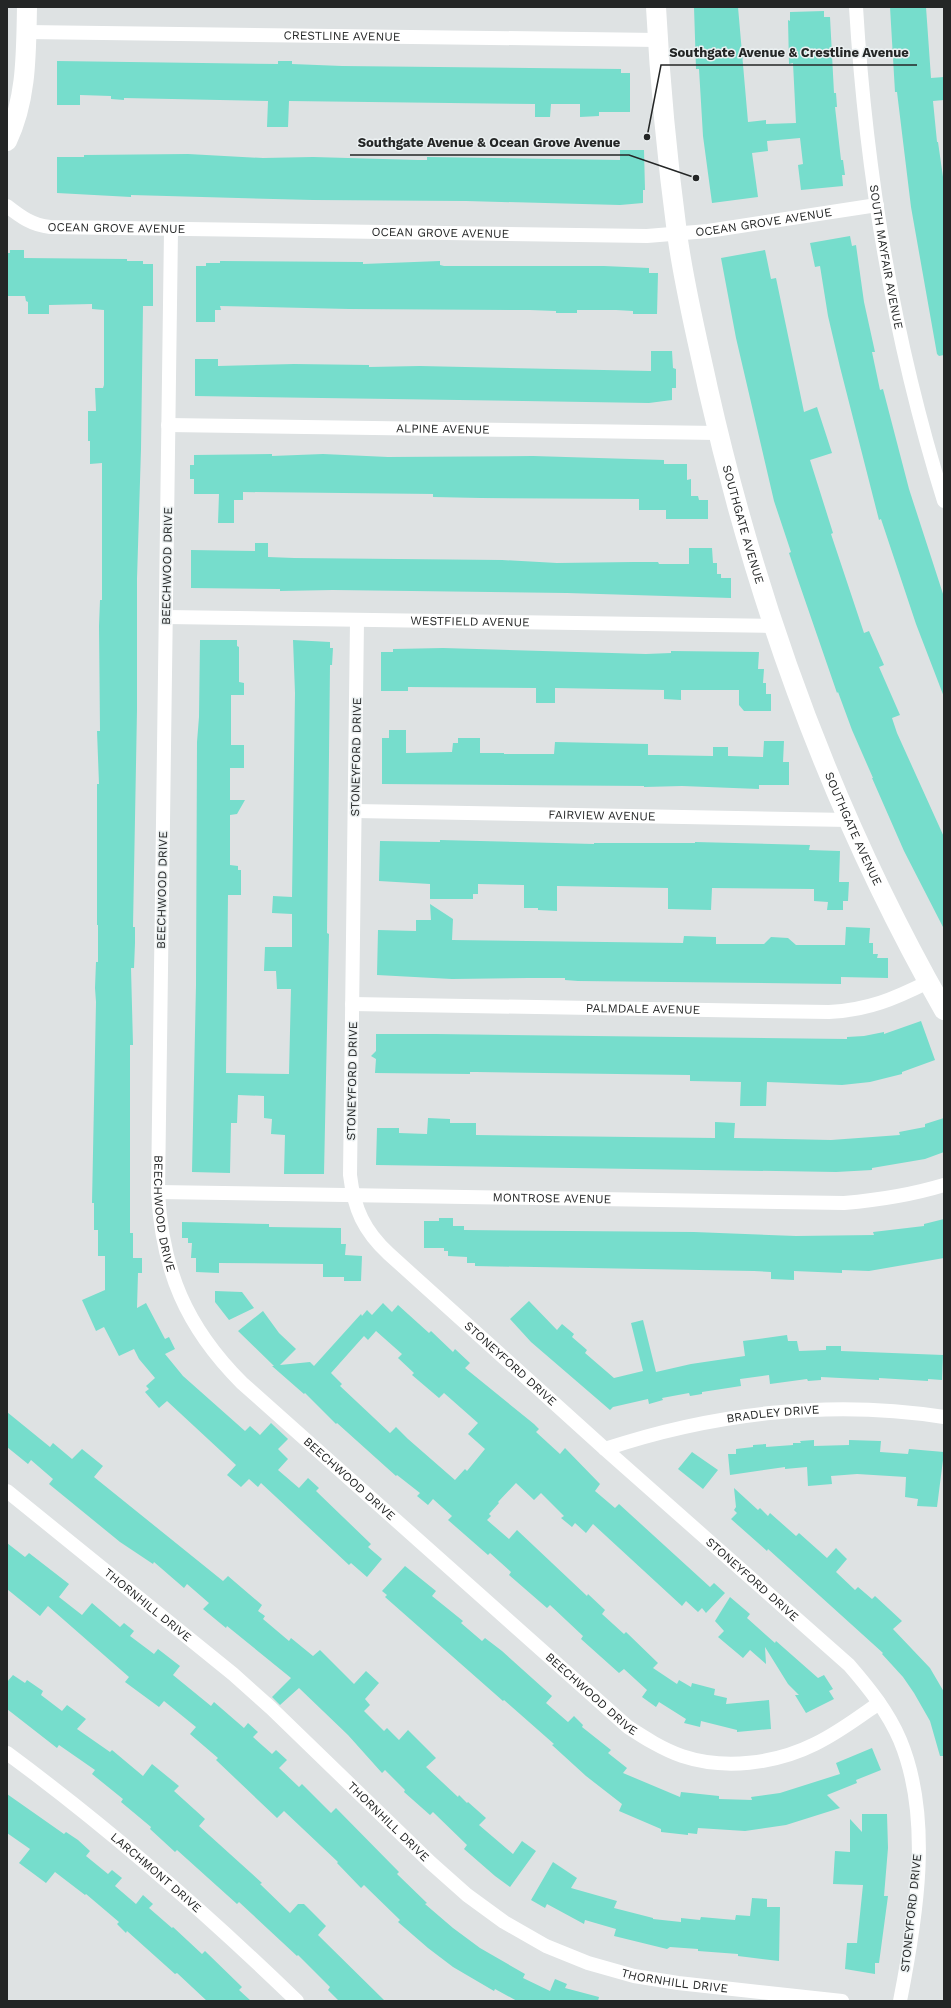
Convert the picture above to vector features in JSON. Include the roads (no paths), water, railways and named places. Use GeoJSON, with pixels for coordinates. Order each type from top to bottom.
{"type":"FeatureCollection","features":[{"type":"Feature","properties":{"kind":"street"},"geometry":{"type":"LineString","coordinates":[[7,141],[18,113],[23,90],[26,65],[27,7]]}},
{"type":"Feature","properties":{"kind":"street","name":"SOUTHGATE AVENUE"},"geometry":{"type":"LineString","coordinates":[[656,7],[677,235],[718,433],[733,493],[773,626],[818,745],[849,820],[873,872],[928,982],[944,1010]]}},
{"type":"Feature","properties":{"kind":"street","name":"SOUTH MAYFAIR AVENUE"},"geometry":{"type":"LineString","coordinates":[[856,7],[860,59],[877,205],[903,347],[919,416],[944,501]]}},
{"type":"Feature","properties":{"kind":"street","name":"CRESTLINE AVENUE"},"geometry":{"type":"LineString","coordinates":[[26,32],[658,40]]}},
{"type":"Feature","properties":{"kind":"street","name":"OCEAN GROVE AVENUE"},"geometry":{"type":"LineString","coordinates":[[7,206],[28,221],[38,226],[171,230],[647,236],[677,235],[877,205]]}},
{"type":"Feature","properties":{"kind":"street","name":"BEECHWOOD DRIVE"},"geometry":{"type":"LineString","coordinates":[[171,230],[158,1192],[159,1222],[164,1248],[172,1274],[194,1322],[222,1363],[242,1383],[628,1727],[654,1744],[682,1756],[711,1762],[739,1763],[765,1761],[790,1755],[816,1744],[879,1703]]}},
{"type":"Feature","properties":{"kind":"street","name":"ALPINE AVENUE"},"geometry":{"type":"LineString","coordinates":[[168,426],[718,433]]}},
{"type":"Feature","properties":{"kind":"street","name":"WESTFIELD AVENUE"},"geometry":{"type":"LineString","coordinates":[[166,617],[773,626]]}},
{"type":"Feature","properties":{"kind":"street","name":"STONEYFORD DRIVE"},"geometry":{"type":"LineString","coordinates":[[357,621],[350,1176],[353,1196],[358,1212],[376,1242],[605,1449],[849,1666],[879,1703],[900,1741],[908,1764],[915,1794],[918,1823],[918,1857],[915,1902],[900,2001]]}},
{"type":"Feature","properties":{"kind":"street","name":"FAIRVIEW AVENUE"},"geometry":{"type":"LineString","coordinates":[[355,811],[849,820]]}},
{"type":"Feature","properties":{"kind":"street","name":"PALMDALE AVENUE"},"geometry":{"type":"LineString","coordinates":[[352,1004],[829,1012],[850,1011],[873,1006],[896,998],[928,982]]}},
{"type":"Feature","properties":{"kind":"street","name":"MONTROSE AVENUE"},"geometry":{"type":"LineString","coordinates":[[158,1192],[844,1203],[879,1200],[915,1194],[944,1185]]}},
{"type":"Feature","properties":{"kind":"street","name":"BRADLEY DRIVE"},"geometry":{"type":"LineString","coordinates":[[605,1449],[667,1430],[702,1422],[778,1413],[854,1410],[944,1417]]}},
{"type":"Feature","properties":{"kind":"street","name":"THORNHILL DRIVE"},"geometry":{"type":"LineString","coordinates":[[7,1491],[233,1674],[271,1708],[431,1863],[467,1895],[504,1922],[546,1946],[588,1963],[634,1976],[678,1983],[842,2001]]}},
{"type":"Feature","properties":{"kind":"street","name":"LARCHMONT DRIVE"},"geometry":{"type":"LineString","coordinates":[[7,1753],[89,1815],[148,1864],[208,1916],[297,2001]]}},
{"type":"Feature","properties":{"kind":"place","name":"Southgate Avenue & Crestline Avenue"},"geometry":{"type":"Point","coordinates":[647,137]}},
{"type":"Feature","properties":{"kind":"place","name":"Southgate Avenue & Ocean Grove Avenue"},"geometry":{"type":"Point","coordinates":[696,178]}}]}
